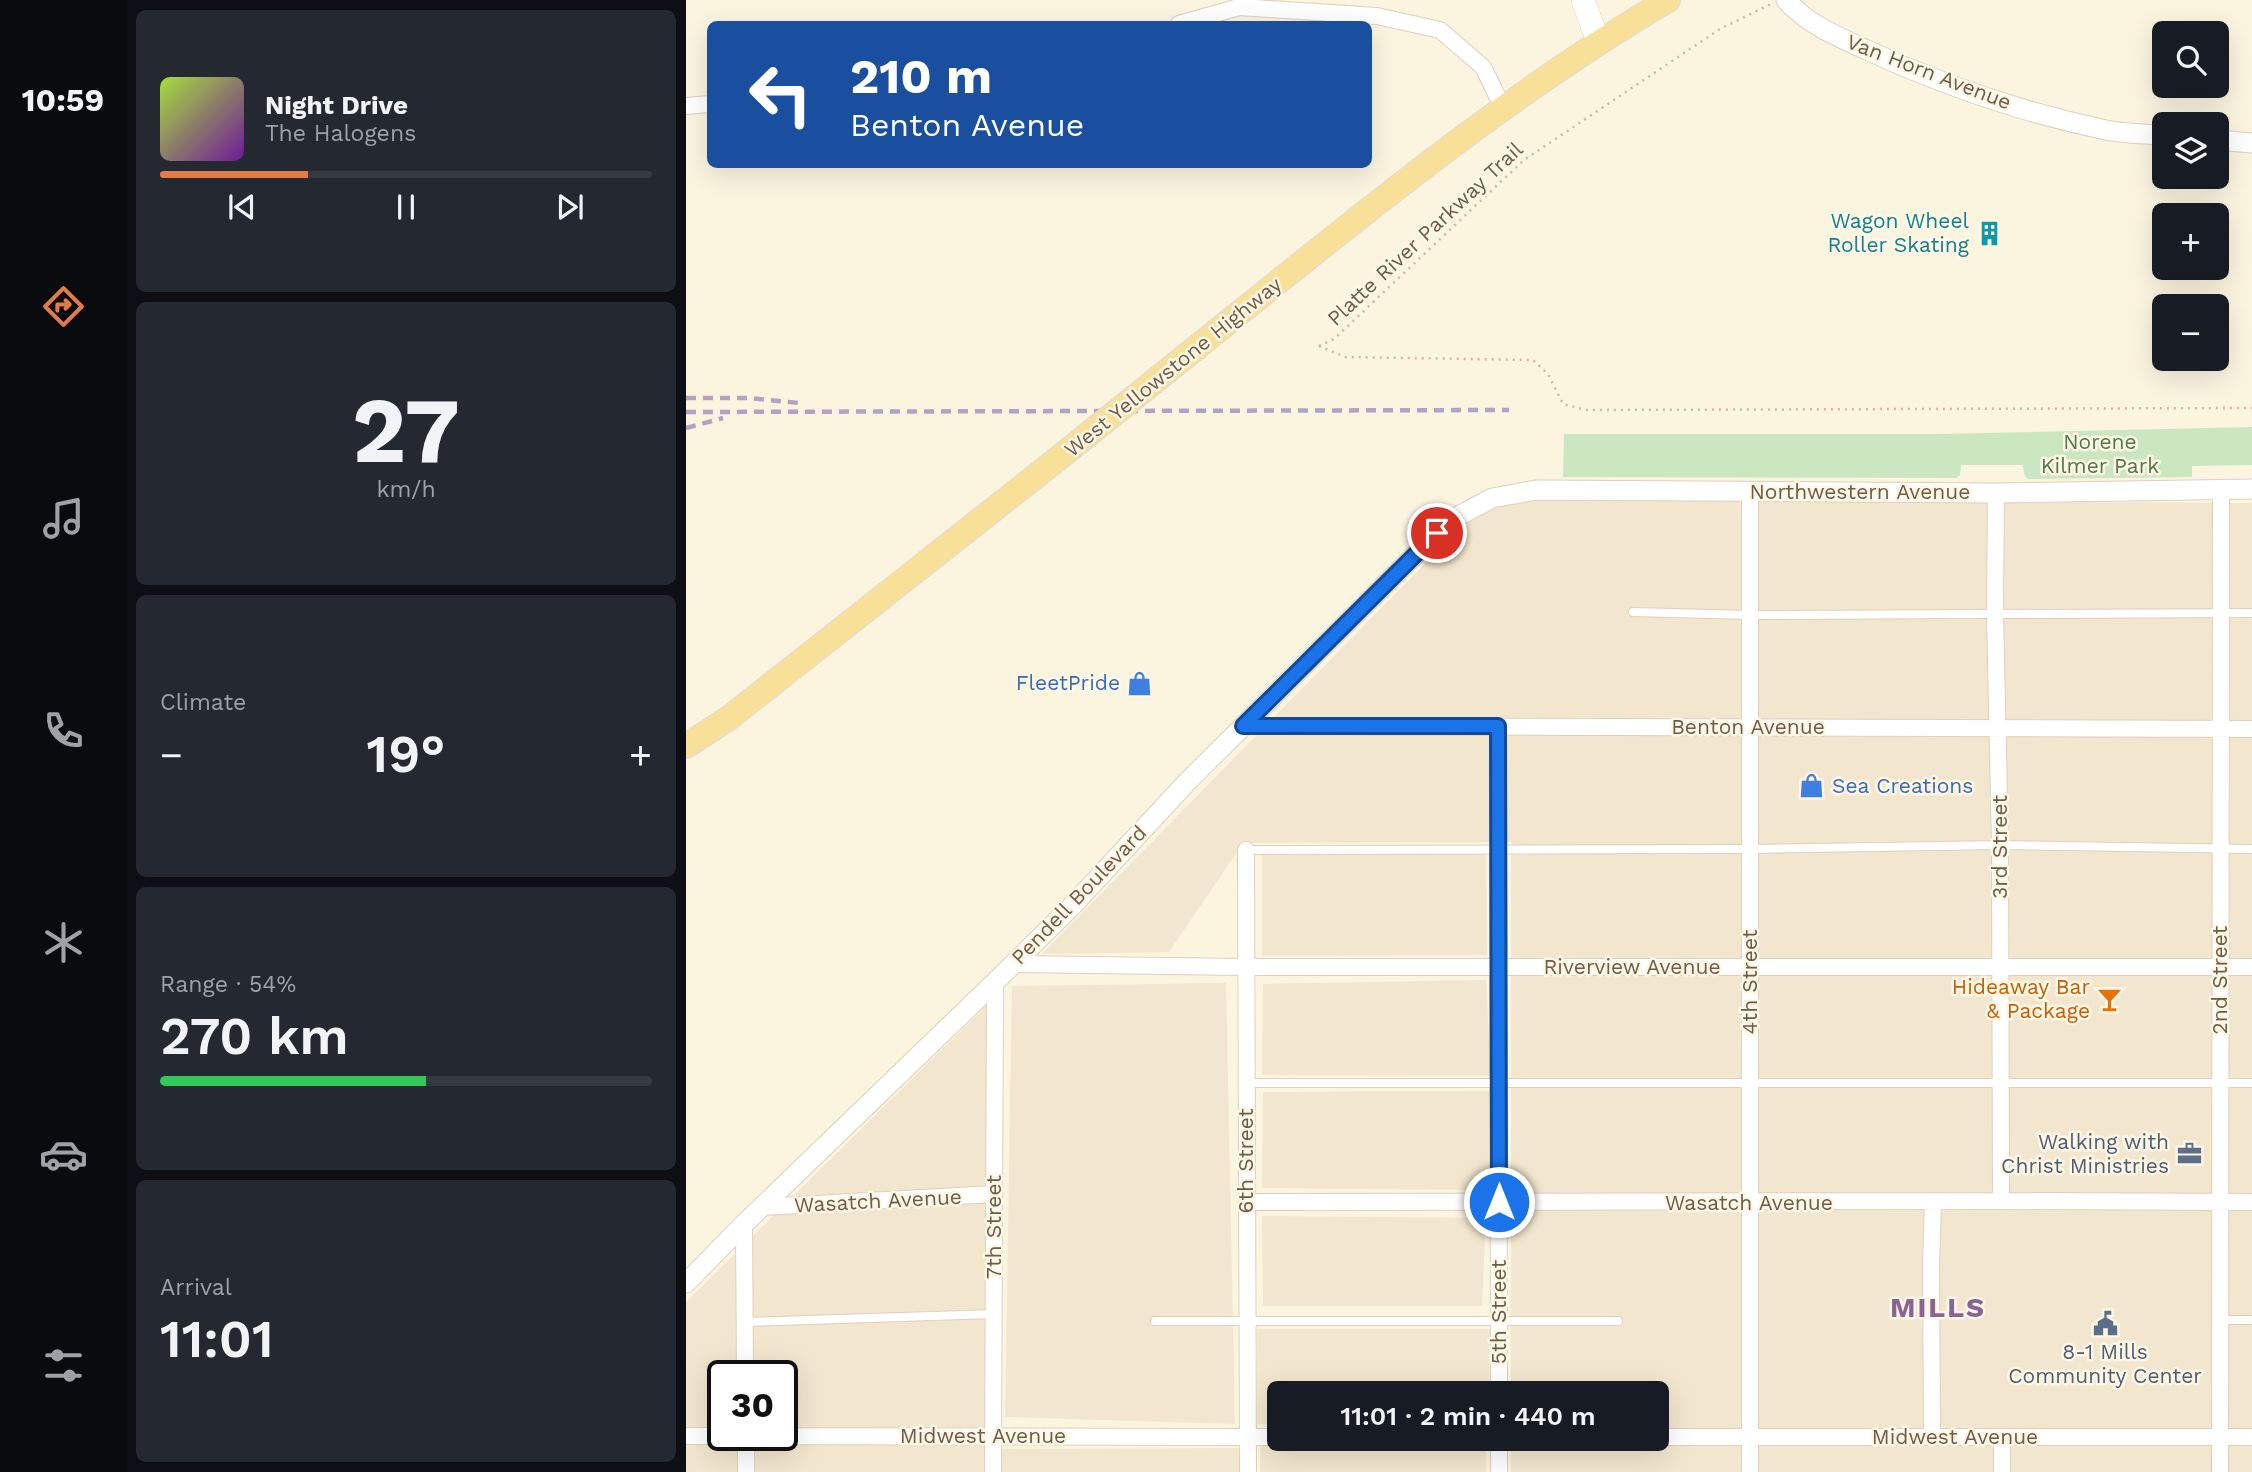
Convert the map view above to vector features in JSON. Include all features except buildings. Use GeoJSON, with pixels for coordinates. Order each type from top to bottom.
{"type":"FeatureCollection","features":[{"type":"Feature","properties":{"kind":"main road"},"geometry":{"type":"LineString","coordinates":[[1583,0],[1598,41]]}},
{"type":"Feature","properties":{"kind":"main road","name":"West Yellowstone Highway"},"geometry":{"type":"LineString","coordinates":[[686,746],[729,718],[1372,206],[1598,41],[1668,0]]}},
{"type":"Feature","properties":{"kind":"street","name":"Van Horn Avenue"},"geometry":{"type":"LineString","coordinates":[[1786,0],[1826,32],[1986,99],[2108,131],[2152,134]]}},
{"type":"Feature","properties":{"kind":"street"},"geometry":{"type":"LineString","coordinates":[[1190,21],[1240,7],[1377,16],[1440,30],[1483,67],[1504,110]]}},
{"type":"Feature","properties":{"kind":"street"},"geometry":{"type":"LineString","coordinates":[[686,106],[707,104]]}},
{"type":"Feature","properties":{"kind":"street"},"geometry":{"type":"LineString","coordinates":[[2229,141],[2252,143]]}},
{"type":"Feature","properties":{"kind":"street","name":"2nd Street"},"geometry":{"type":"LineString","coordinates":[[2220,1472],[2221,489]]}},
{"type":"Feature","properties":{"kind":"street","name":"Northwestern Avenue"},"geometry":{"type":"LineString","coordinates":[[1472,508],[1492,498],[1536,490],[1996,493],[2252,489]]}},
{"type":"Feature","properties":{"kind":"street","name":"4th Street"},"geometry":{"type":"LineString","coordinates":[[1750,492],[1750,1472]]}},
{"type":"Feature","properties":{"kind":"street","name":"3rd Street"},"geometry":{"type":"LineString","coordinates":[[1996,493],[2001,1201]]}},
{"type":"Feature","properties":{"kind":"street","name":"Pendell Boulevard"},"geometry":{"type":"LineString","coordinates":[[686,1283],[761,1207],[996,982],[1073,905],[1187,782],[1437,533],[1472,508]]}},
{"type":"Feature","properties":{"kind":"street","name":"Benton Avenue"},"geometry":{"type":"LineString","coordinates":[[1243,726],[2252,729]]}},
{"type":"Feature","properties":{"kind":"street","name":"5th Street"},"geometry":{"type":"LineString","coordinates":[[1498,726],[1499,1381]]}},
{"type":"Feature","properties":{"kind":"street","name":"6th Street"},"geometry":{"type":"LineString","coordinates":[[1246,850],[1248,1472]]}},
{"type":"Feature","properties":{"kind":"street","name":"Riverview Avenue"},"geometry":{"type":"LineString","coordinates":[[1013,964],[1245,967],[2252,967]]}},
{"type":"Feature","properties":{"kind":"street","name":"7th Street"},"geometry":{"type":"LineString","coordinates":[[993,1472],[996,982]]}},
{"type":"Feature","properties":{"kind":"street","name":"Wasatch Avenue"},"geometry":{"type":"LineString","coordinates":[[761,1207],[994,1194]]}},
{"type":"Feature","properties":{"kind":"street","name":"Wasatch Avenue"},"geometry":{"type":"LineString","coordinates":[[1247,1202],[2252,1202]]}},
{"type":"Feature","properties":{"kind":"street"},"geometry":{"type":"LineString","coordinates":[[1932,1437],[1933,1203]]}},
{"type":"Feature","properties":{"kind":"street"},"geometry":{"type":"LineString","coordinates":[[744,1224],[745,1360]]}},
{"type":"Feature","properties":{"kind":"street","name":"Midwest Avenue"},"geometry":{"type":"LineString","coordinates":[[686,1436],[707,1436]]}},
{"type":"Feature","properties":{"kind":"street","name":"Midwest Avenue"},"geometry":{"type":"LineString","coordinates":[[798,1436],[1267,1437]]}},
{"type":"Feature","properties":{"kind":"street","name":"Midwest Avenue"},"geometry":{"type":"LineString","coordinates":[[1669,1437],[2252,1437]]}},
{"type":"Feature","properties":{"kind":"street"},"geometry":{"type":"LineString","coordinates":[[2002,1437],[2002,1472]]}},
{"type":"Feature","properties":{"kind":"street"},"geometry":{"type":"LineString","coordinates":[[746,1451],[746,1472]]}},
{"type":"Feature","properties":{"kind":"street"},"geometry":{"type":"LineString","coordinates":[[1499,1451],[1499,1472]]}},
{"type":"Feature","properties":{"kind":"lane"},"geometry":{"type":"LineString","coordinates":[[1633,612],[1750,615],[2252,613]]}},
{"type":"Feature","properties":{"kind":"lane"},"geometry":{"type":"LineString","coordinates":[[1246,850],[1750,849],[2000,845],[2252,849]]}},
{"type":"Feature","properties":{"kind":"lane"},"geometry":{"type":"LineString","coordinates":[[1246,1083],[2252,1083]]}},
{"type":"Feature","properties":{"kind":"lane"},"geometry":{"type":"LineString","coordinates":[[745,1322],[994,1314]]}},
{"type":"Feature","properties":{"kind":"lane"},"geometry":{"type":"LineString","coordinates":[[2220,1320],[2252,1320]]}},
{"type":"Feature","properties":{"kind":"lane"},"geometry":{"type":"LineString","coordinates":[[1155,1321],[1618,1321]]}},
{"type":"Feature","properties":{"kind":"path","name":"Platte River Parkway Trail"},"geometry":{"type":"LineString","coordinates":[[1780,0],[1720,29],[1524,160],[1334,339],[1319,346],[1345,357],[1533,360],[1548,374],[1563,404],[1586,410],[2252,408]]}},
{"type":"Feature","properties":{"kind":"shaded area"},"geometry":{"type":"Polygon","coordinates":[[[1532,500],[2252,503],[2252,1472],[1511,1472],[1511,1451],[1669,1451],[1669,1381],[1511,1381],[1511,842],[1243,843],[1169,952],[1042,954],[1457,531],[1490,508],[1532,500]]]}},
{"type":"Feature","properties":{"kind":"shaded area"},"geometry":{"type":"Polygon","coordinates":[[[1486,851],[1487,955],[1262,956],[1262,855],[1486,851]]]}},
{"type":"Feature","properties":{"kind":"shaded area"},"geometry":{"type":"Polygon","coordinates":[[[1486,980],[1491,1076],[1262,1075],[1263,984],[1486,980]]]}},
{"type":"Feature","properties":{"kind":"shaded area"},"geometry":{"type":"Polygon","coordinates":[[[1226,983],[1235,1424],[1005,1417],[1012,986],[1226,983]]]}},
{"type":"Feature","properties":{"kind":"shaded area"},"geometry":{"type":"Polygon","coordinates":[[[988,1004],[986,1449],[1239,1448],[1239,1472],[686,1472],[686,1302],[988,1004]]]}},
{"type":"Feature","properties":{"kind":"shaded area"},"geometry":{"type":"Polygon","coordinates":[[[1489,1091],[1489,1190],[1262,1188],[1263,1092],[1489,1091]]]}},
{"type":"Feature","properties":{"kind":"shaded area"},"geometry":{"type":"Polygon","coordinates":[[[1262,1216],[1486,1218],[1482,1306],[1263,1306],[1262,1216]]]}},
{"type":"Feature","properties":{"kind":"shaded area"},"geometry":{"type":"Polygon","coordinates":[[[1257,1329],[1490,1329],[1489,1381],[1267,1381],[1267,1424],[1257,1424],[1257,1329]]]}},
{"type":"Feature","properties":{"kind":"shaded area"},"geometry":{"type":"Polygon","coordinates":[[[1260,1446],[1267,1446],[1267,1451],[1486,1451],[1486,1472],[1260,1472],[1260,1446]]]}},
{"type":"Feature","properties":{"kind":"green space","name":"Norene Kilmer Park"},"geometry":{"type":"Polygon","coordinates":[[[2252,427],[2252,465],[2192,466],[2192,477],[2028,479],[2023,465],[1961,465],[1960,475],[1956,478],[1563,477],[1564,434],[1940,434],[2252,427]]]}},
{"type":"Feature","properties":{"kind":"railway"},"geometry":{"type":"LineString","coordinates":[[686,398],[749,398],[799,403]]}},
{"type":"Feature","properties":{"kind":"railway"},"geometry":{"type":"LineString","coordinates":[[686,412],[1509,410]]}},
{"type":"Feature","properties":{"kind":"railway"},"geometry":{"type":"LineString","coordinates":[[686,428],[723,418]]}},
{"type":"Feature","properties":{"kind":"place","name":"Wagon Wheel Roller Skating"},"geometry":{"type":"Point","coordinates":[1989,233]}},
{"type":"Feature","properties":{"kind":"place","name":"FleetPride"},"geometry":{"type":"Point","coordinates":[1140,683]}},
{"type":"Feature","properties":{"kind":"place","name":"Sea Creations"},"geometry":{"type":"Point","coordinates":[1812,786]}},
{"type":"Feature","properties":{"kind":"place","name":"Hideaway Bar & Package"},"geometry":{"type":"Point","coordinates":[2110,999]}},
{"type":"Feature","properties":{"kind":"place","name":"Walking with Christ Ministries"},"geometry":{"type":"Point","coordinates":[2189,1154]}},
{"type":"Feature","properties":{"kind":"place","name":"8-1 Mills Community Center"},"geometry":{"type":"Point","coordinates":[2105,1323]}},
{"type":"Feature","properties":{"kind":"district","name":"MILLS"},"geometry":{"type":"Point","coordinates":[1938,1307]}},
{"type":"Feature","properties":{"kind":"route"},"geometry":{"type":"LineString","coordinates":[[1437,533],[1243,726],[1498,726],[1499,1202]]}}]}
